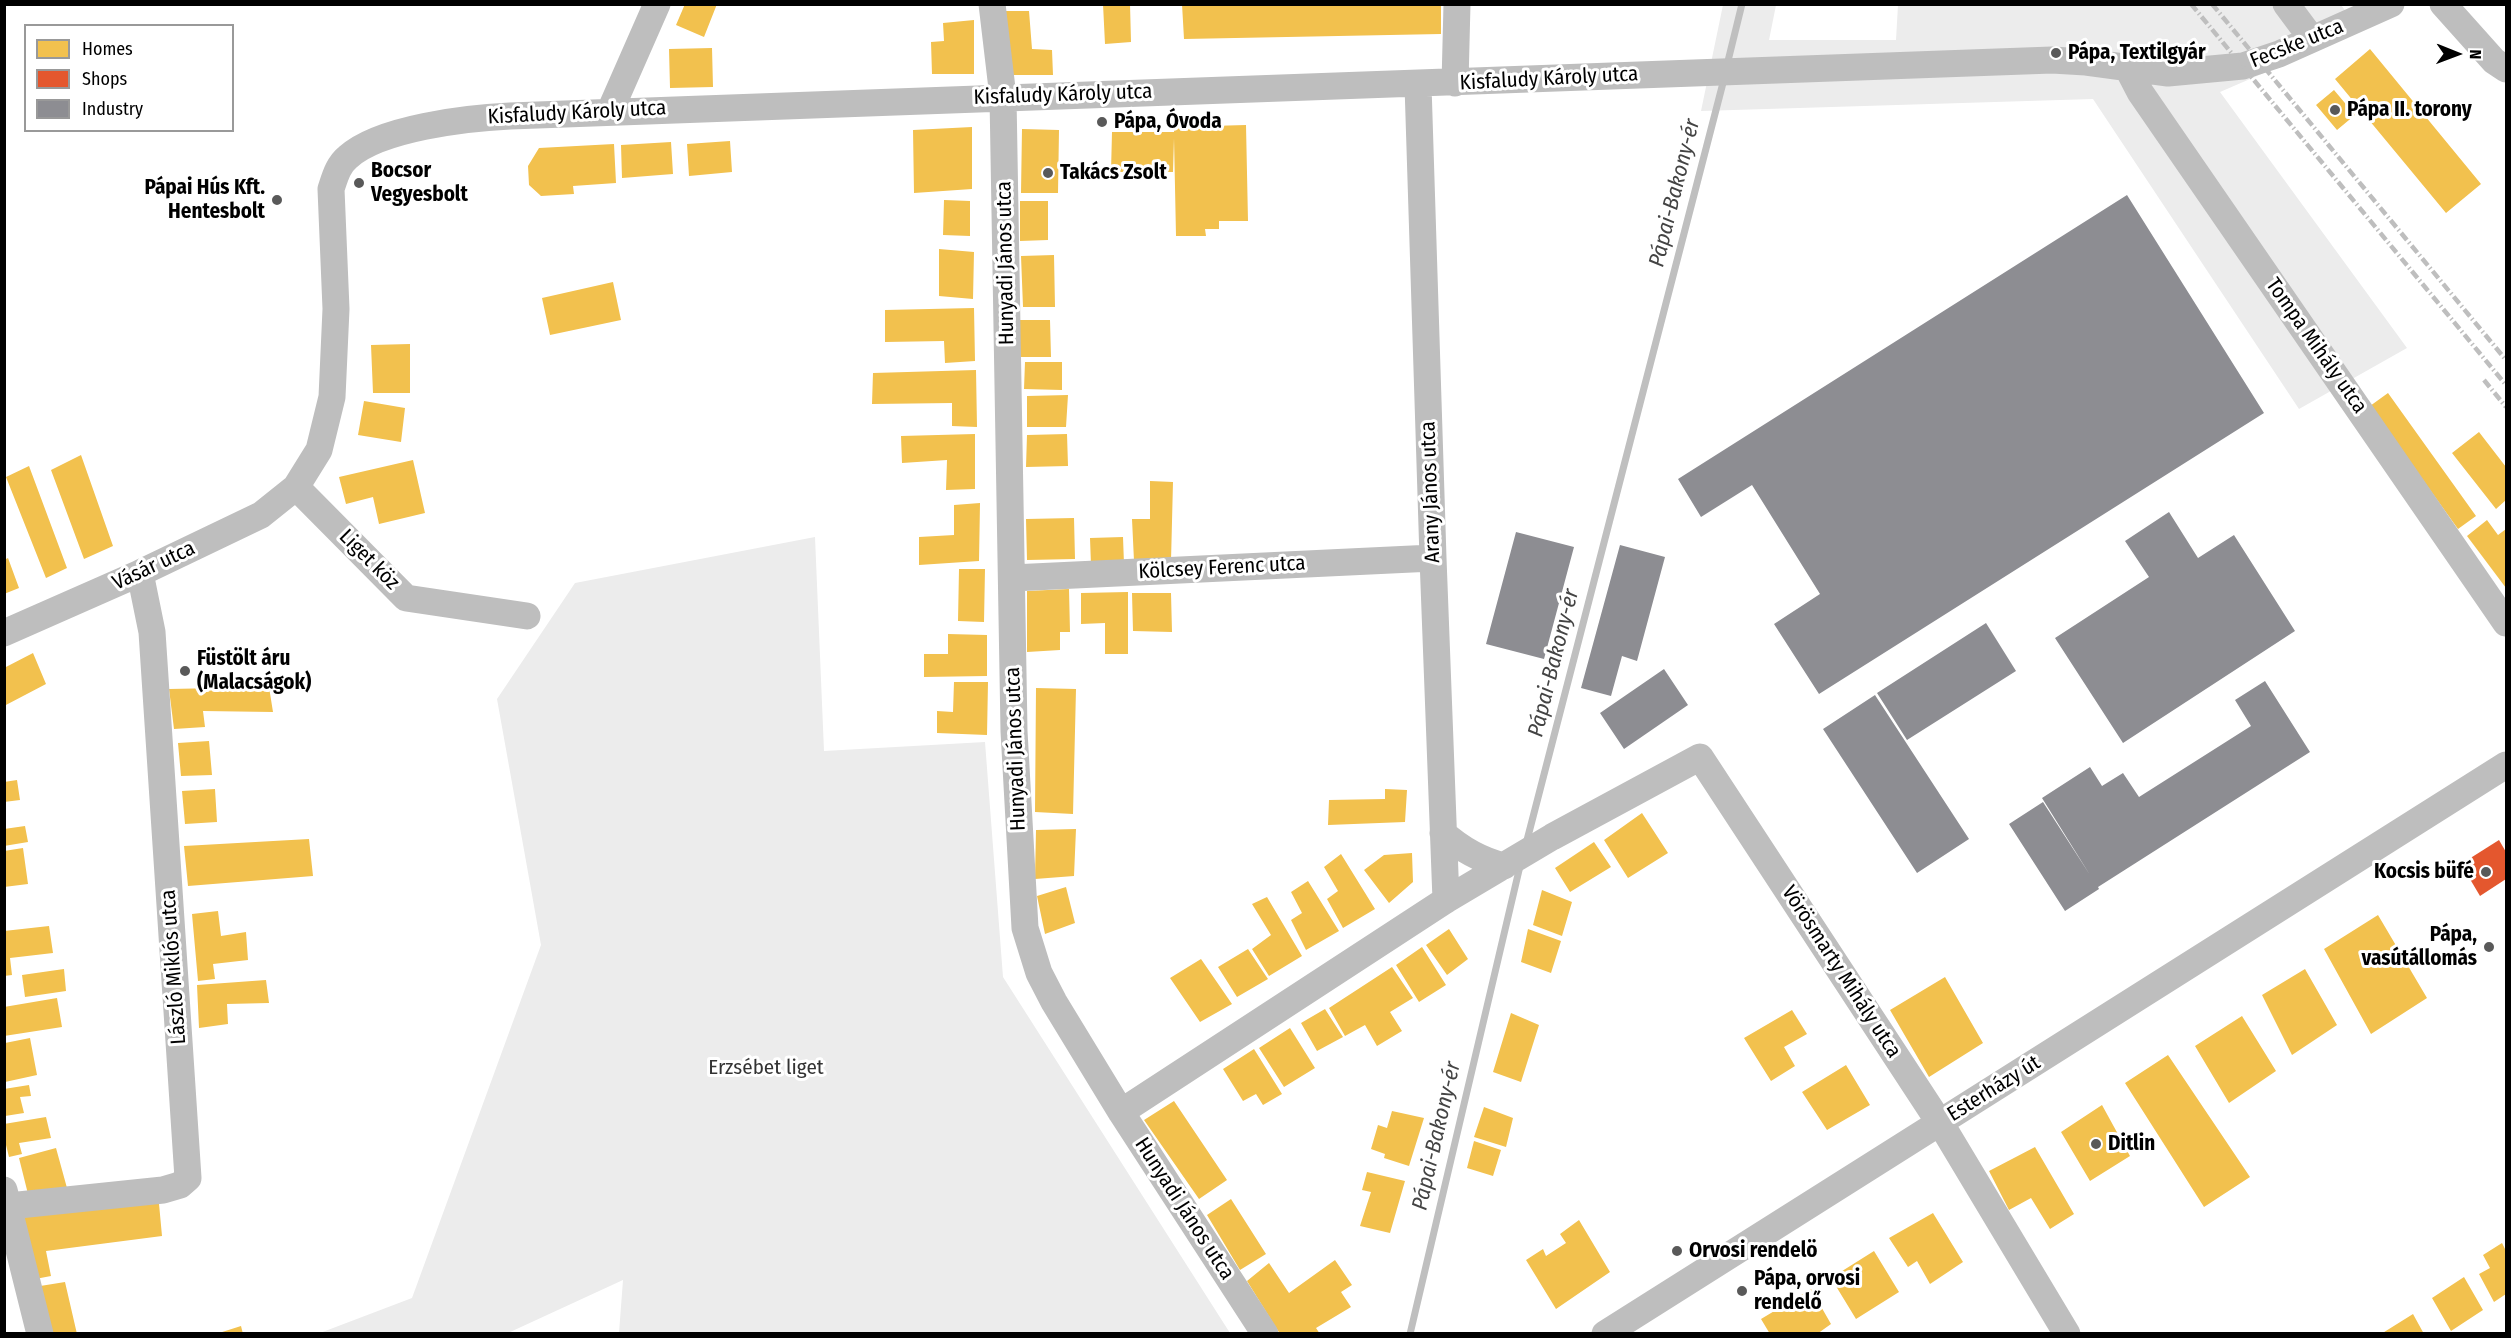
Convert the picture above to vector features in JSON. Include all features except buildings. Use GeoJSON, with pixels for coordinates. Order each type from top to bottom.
{"type":"FeatureCollection","features":[{"type":"Feature","properties":{"kind":"street"},"geometry":{"type":"LineString","coordinates":[[610,111],[657,4]]}},
{"type":"Feature","properties":{"kind":"street","name":"Hunyadi János utca"},"geometry":{"type":"LineString","coordinates":[[992,4],[1003,97],[1014,731],[1025,928],[1039,973],[1053,1002],[1264,1334]]}},
{"type":"Feature","properties":{"kind":"street"},"geometry":{"type":"LineString","coordinates":[[1455,83],[1457,4]]}},
{"type":"Feature","properties":{"kind":"street"},"geometry":{"type":"LineString","coordinates":[[2286,4],[2312,39]]}},
{"type":"Feature","properties":{"kind":"street","name":"Fecske utca"},"geometry":{"type":"LineString","coordinates":[[2127,68],[2168,73],[2243,66],[2279,54],[2391,4]]}},
{"type":"Feature","properties":{"kind":"street"},"geometry":{"type":"LineString","coordinates":[[2443,4],[2494,61],[2506,69]]}},
{"type":"Feature","properties":{"kind":"street","name":"Kisfaludy Károly utca"},"geometry":{"type":"LineString","coordinates":[[296,487],[318,450],[332,397],[336,309],[331,189],[337,172],[347,157],[363,146],[383,138],[458,120],[610,111],[1418,85],[1714,71],[2052,60],[2127,68]]}},
{"type":"Feature","properties":{"kind":"street","name":"Tompa Mihály utca"},"geometry":{"type":"LineString","coordinates":[[2127,68],[2147,102],[2506,624]]}},
{"type":"Feature","properties":{"kind":"street","name":"Arany János utca"},"geometry":{"type":"LineString","coordinates":[[1418,85],[1432,558],[1446,900]]}},
{"type":"Feature","properties":{"kind":"street","name":"Vásár utca"},"geometry":{"type":"LineString","coordinates":[[4,633],[140,573],[261,515],[296,487]]}},
{"type":"Feature","properties":{"kind":"street","name":"Liget köz"},"geometry":{"type":"LineString","coordinates":[[296,487],[406,598],[527,616]]}},
{"type":"Feature","properties":{"kind":"street","name":"Kölcsey Ferenc utca"},"geometry":{"type":"LineString","coordinates":[[1012,578],[1432,558]]}},
{"type":"Feature","properties":{"kind":"street","name":"László Miklós utca"},"geometry":{"type":"LineString","coordinates":[[7,1198],[170,1189],[188,1178],[152,632],[140,573]]}},
{"type":"Feature","properties":{"kind":"street","name":"Vörösmarty Mihály utca"},"geometry":{"type":"LineString","coordinates":[[1504,866],[1551,837],[1700,757],[1940,1123],[2067,1334]]}},
{"type":"Feature","properties":{"kind":"street","name":"Esterházy út"},"geometry":{"type":"LineString","coordinates":[[1605,1334],[2506,765]]}},
{"type":"Feature","properties":{"kind":"street"},"geometry":{"type":"LineString","coordinates":[[1443,833],[1459,847],[1484,861],[1504,866]]}},
{"type":"Feature","properties":{"kind":"street"},"geometry":{"type":"LineString","coordinates":[[1121,1112],[1446,900],[1504,866]]}},
{"type":"Feature","properties":{"kind":"street"},"geometry":{"type":"LineString","coordinates":[[7,1198],[39,1334]]}},
{"type":"Feature","properties":{"kind":"green space"},"geometry":{"type":"Polygon","coordinates":[[[1723,5],[1776,5],[1769,40],[1896,40],[1898,5],[2341,5],[2361,31],[2220,92],[2407,348],[2299,409],[2093,99],[1701,111],[1723,5]]]}},
{"type":"Feature","properties":{"kind":"green space","name":"Erzsébet liget"},"geometry":{"type":"Polygon","coordinates":[[[815,537],[824,751],[985,742],[1003,977],[1230,1333],[619,1333],[623,1280],[508,1333],[320,1333],[412,1298],[541,945],[497,699],[575,583],[815,537]]]}},
{"type":"Feature","properties":{"kind":"waterway","name":"Pápai-Bakony-ér"},"geometry":{"type":"LineString","coordinates":[[1727,65],[1742,4]]}},
{"type":"Feature","properties":{"kind":"waterway","name":"Pápai-Bakony-ér"},"geometry":{"type":"LineString","coordinates":[[1526,844],[1724,79]]}},
{"type":"Feature","properties":{"kind":"waterway","name":"Pápai-Bakony-ér"},"geometry":{"type":"LineString","coordinates":[[1410,1334],[1520,866]]}},
{"type":"Feature","properties":{"kind":"railway"},"geometry":{"type":"LineString","coordinates":[[2191,4],[2506,385]]}},
{"type":"Feature","properties":{"kind":"railway"},"geometry":{"type":"LineString","coordinates":[[2212,4],[2506,360]]}},
{"type":"Feature","properties":{"kind":"railway"},"geometry":{"type":"LineString","coordinates":[[2484,380],[2506,407]]}},
{"type":"Feature","properties":{"kind":"place","name":"Pápa, Textilgyár"},"geometry":{"type":"Point","coordinates":[2056,53]}},
{"type":"Feature","properties":{"kind":"place","name":"Pápa II. torony"},"geometry":{"type":"Point","coordinates":[2335,110]}},
{"type":"Feature","properties":{"kind":"place","name":"Pápa, Óvoda"},"geometry":{"type":"Point","coordinates":[1102,122]}},
{"type":"Feature","properties":{"kind":"place","name":"Takács Zsolt"},"geometry":{"type":"Point","coordinates":[1048,173]}},
{"type":"Feature","properties":{"kind":"place","name":"Bocsor Vegyesbolt"},"geometry":{"type":"Point","coordinates":[359,183]}},
{"type":"Feature","properties":{"kind":"place","name":"Pápai Hús Kft. Hentesbolt"},"geometry":{"type":"Point","coordinates":[277,200]}},
{"type":"Feature","properties":{"kind":"place","name":"Füstölt áru (Malacságok)"},"geometry":{"type":"Point","coordinates":[185,671]}},
{"type":"Feature","properties":{"kind":"place","name":"Kocsis büfé"},"geometry":{"type":"Point","coordinates":[2486,872]}},
{"type":"Feature","properties":{"kind":"place","name":"Pápa, vasútállomás"},"geometry":{"type":"Point","coordinates":[2489,947]}},
{"type":"Feature","properties":{"kind":"place","name":"Ditlin"},"geometry":{"type":"Point","coordinates":[2096,1144]}},
{"type":"Feature","properties":{"kind":"place","name":"Orvosi rendelö"},"geometry":{"type":"Point","coordinates":[1677,1251]}},
{"type":"Feature","properties":{"kind":"place","name":"Pápa, orvosi rendelő"},"geometry":{"type":"Point","coordinates":[1742,1291]}}]}
